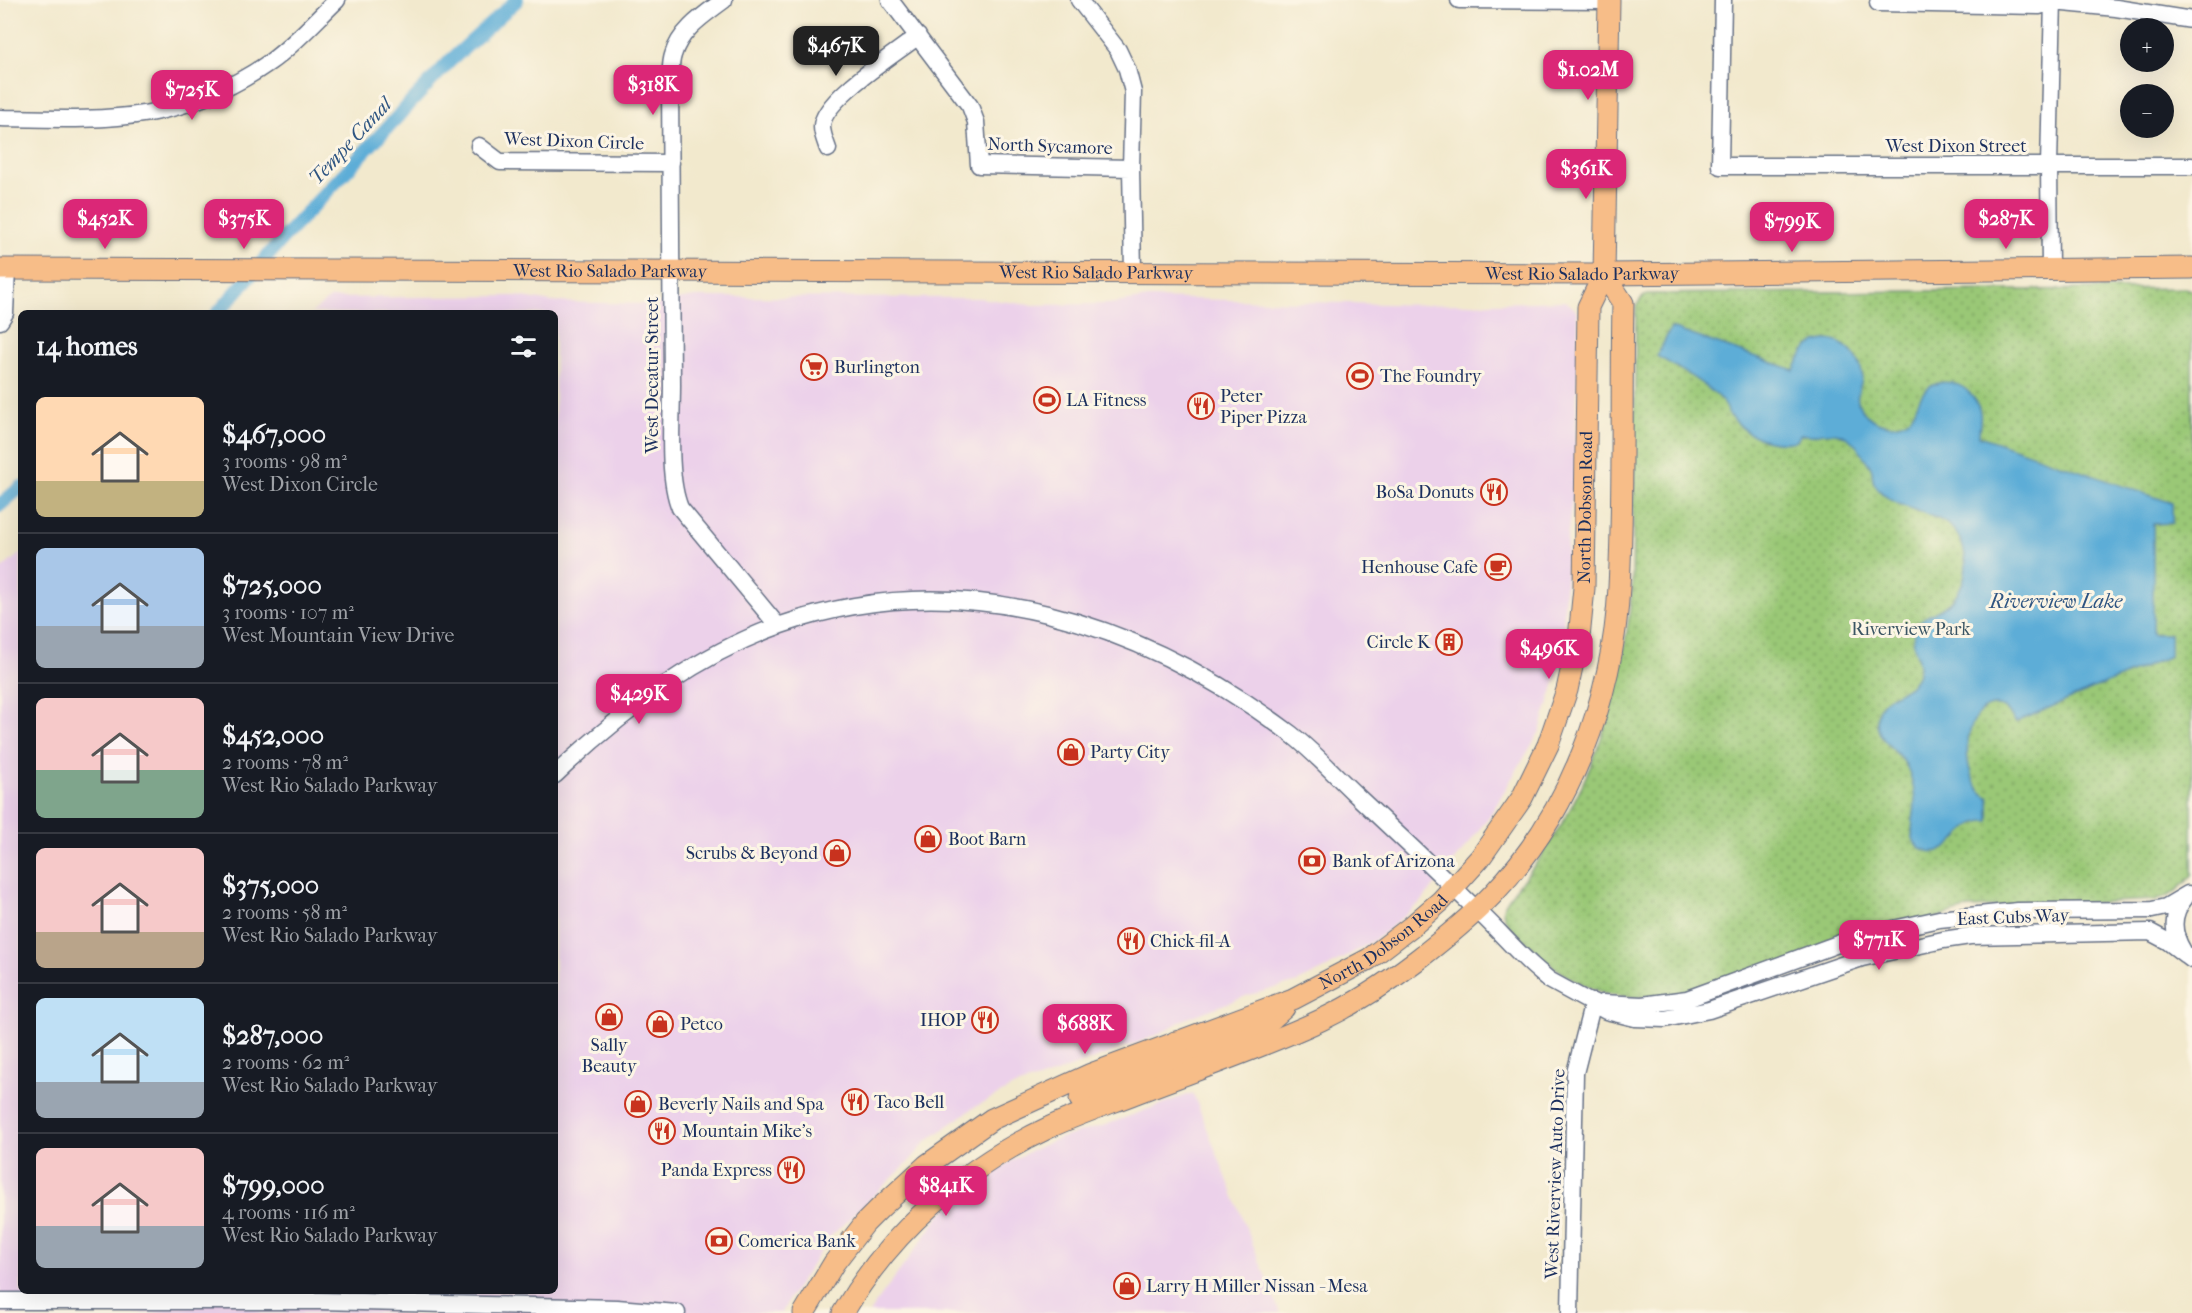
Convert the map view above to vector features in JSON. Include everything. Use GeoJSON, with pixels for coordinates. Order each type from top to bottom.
{"type":"FeatureCollection","features":[{"type":"Feature","properties":{"kind":"main road","name":"North Dobson Road"},"geometry":{"type":"LineString","coordinates":[[804,1313],[834,1263],[865,1223],[927,1164],[992,1119],[1091,1074],[1293,999],[1369,959],[1412,926],[1454,887],[1480,858],[1522,798],[1548,746],[1567,690],[1579,638],[1584,588],[1588,306],[1604,274],[1609,1]]}},
{"type":"Feature","properties":{"kind":"main road","name":"West Rio Salado Parkway"},"geometry":{"type":"LineString","coordinates":[[4,269],[1604,274],[2192,268]]}},
{"type":"Feature","properties":{"kind":"main road","name":"North Dobson Road"},"geometry":{"type":"LineString","coordinates":[[843,1313],[878,1261],[919,1216],[945,1192],[1006,1150],[1052,1126],[1216,1064],[1323,1019],[1376,990],[1430,950],[1476,909],[1506,879],[1542,831],[1576,768],[1603,691],[1613,640],[1619,586],[1623,303],[1604,274]]}},
{"type":"Feature","properties":{"kind":"main road"},"geometry":{"type":"LineString","coordinates":[[1185,1074],[1188,1061],[1196,1052],[1266,1024],[1293,999]]}},
{"type":"Feature","properties":{"kind":"main road"},"geometry":{"type":"LineString","coordinates":[[1052,1126],[1069,1104],[1170,1061],[1174,1053],[1175,1042]]}},
{"type":"Feature","properties":{"kind":"street"},"geometry":{"type":"LineString","coordinates":[[0,118],[88,120],[133,117],[179,108],[220,92],[271,61],[337,0]]}},
{"type":"Feature","properties":{"kind":"street","name":"West Decatur Street"},"geometry":{"type":"LineString","coordinates":[[724,0],[682,35],[672,57],[673,466],[676,500],[680,508],[778,626]]}},
{"type":"Feature","properties":{"kind":"street","name":"North Sycamore"},"geometry":{"type":"LineString","coordinates":[[890,0],[969,106],[976,122],[979,165],[1131,168]]}},
{"type":"Feature","properties":{"kind":"street"},"geometry":{"type":"LineString","coordinates":[[1079,0],[1118,50],[1127,69],[1133,92],[1131,168],[1134,272]]}},
{"type":"Feature","properties":{"kind":"street"},"geometry":{"type":"LineString","coordinates":[[1459,0],[1609,1]]}},
{"type":"Feature","properties":{"kind":"street","name":"West Dixon Street"},"geometry":{"type":"LineString","coordinates":[[1723,0],[1720,166],[2192,166]]}},
{"type":"Feature","properties":{"kind":"street"},"geometry":{"type":"LineString","coordinates":[[1878,3],[2039,6],[2053,1],[2192,20]]}},
{"type":"Feature","properties":{"kind":"street"},"geometry":{"type":"LineString","coordinates":[[2049,269],[2053,1]]}},
{"type":"Feature","properties":{"kind":"street"},"geometry":{"type":"LineString","coordinates":[[828,149],[822,126],[826,111],[840,95],[918,36]]}},
{"type":"Feature","properties":{"kind":"street","name":"West Dixon Circle"},"geometry":{"type":"LineString","coordinates":[[479,146],[500,162],[671,163]]}},
{"type":"Feature","properties":{"kind":"street"},"geometry":{"type":"LineString","coordinates":[[0,321],[4,313],[4,269]]}},
{"type":"Feature","properties":{"kind":"street","name":"East Cubs Way"},"geometry":{"type":"LineString","coordinates":[[558,772],[643,700],[718,655],[778,626],[850,607],[905,601],[949,600],[1019,607],[1106,631],[1159,652],[1201,674],[1294,736],[1454,887],[1541,974],[1606,1011],[1635,1018],[1680,1018],[1862,958],[1916,945],[1970,936],[2150,932],[2167,941],[2191,960]]}},
{"type":"Feature","properties":{"kind":"street","name":"East Cubs Way"},"geometry":{"type":"LineString","coordinates":[[1593,1002],[1649,1005],[1688,999],[1830,945],[1912,923],[1995,912],[2152,910],[2166,907],[2190,892]]}},
{"type":"Feature","properties":{"kind":"street","name":"East Cubs Way"},"geometry":{"type":"LineString","coordinates":[[2190,892],[2180,904],[2175,915],[2174,927],[2176,939],[2191,960]]}},
{"type":"Feature","properties":{"kind":"street","name":"West Riverview Auto Drive"},"geometry":{"type":"LineString","coordinates":[[1570,1313],[1575,1073],[1593,1002]]}},
{"type":"Feature","properties":{"kind":"street"},"geometry":{"type":"LineString","coordinates":[[0,1301],[320,1302],[617,1308],[677,1313]]}},
{"type":"Feature","properties":{"kind":"shaded area"},"geometry":{"type":"Polygon","coordinates":[[[517,296],[551,302],[652,304],[695,297],[979,298],[1030,305],[1108,304],[1149,298],[1425,305],[1564,301],[1576,310],[1578,321],[1575,473],[1567,540],[1562,660],[1540,731],[1490,815],[1467,846],[1422,901],[1376,939],[1298,982],[1249,995],[1185,1019],[1155,1036],[1043,1078],[1015,1086],[973,1108],[927,1141],[907,1164],[831,1236],[790,1297],[782,1313],[0,1313],[0,570],[18,555],[18,1294],[558,1294],[558,310],[315,310],[330,298],[517,296]]]}},
{"type":"Feature","properties":{"kind":"shaded area"},"geometry":{"type":"Polygon","coordinates":[[[1193,1093],[1280,1313],[869,1313],[941,1214],[977,1184],[1014,1159],[1054,1140],[1102,1126],[1193,1093]]]}},
{"type":"Feature","properties":{"kind":"green space","name":"Riverview Park"},"geometry":{"type":"Polygon","coordinates":[[[2186,288],[2192,290],[2192,875],[2185,883],[2173,893],[2158,900],[1969,908],[1679,994],[1653,996],[1621,996],[1590,988],[1562,973],[1513,930],[1505,918],[1503,908],[1545,850],[1576,798],[1610,712],[1624,652],[1632,590],[1636,312],[1642,298],[1650,294],[2186,288]]]}},
{"type":"Feature","properties":{"kind":"water","name":"Riverview Lake"},"geometry":{"type":"Polygon","coordinates":[[[1671,328],[1794,370],[1805,350],[1813,344],[1825,340],[1838,342],[1850,350],[1861,367],[1859,405],[1869,417],[1880,423],[1898,424],[1910,418],[1920,398],[1933,385],[1941,382],[1958,385],[1973,396],[1977,404],[1980,416],[1979,436],[2172,503],[2172,523],[2153,524],[2153,634],[2170,634],[2170,656],[2016,722],[2005,708],[1991,706],[1980,712],[1972,724],[1968,740],[1968,757],[1971,774],[1978,788],[1989,798],[1989,821],[1970,826],[1945,849],[1928,851],[1920,848],[1915,843],[1912,830],[1915,800],[1911,778],[1901,758],[1881,736],[1877,722],[1878,712],[1884,701],[1906,689],[1915,680],[1919,666],[1913,639],[1920,621],[1948,604],[1959,591],[1965,576],[1966,559],[1958,535],[1936,518],[1884,495],[1874,483],[1871,468],[1859,449],[1841,434],[1800,435],[1797,441],[1777,442],[1758,438],[1742,428],[1710,389],[1657,356],[1671,328]]]}},
{"type":"Feature","properties":{"kind":"waterway","name":"Tempe Canal"},"geometry":{"type":"LineString","coordinates":[[220,310],[285,236],[450,61],[517,0]]}},
{"type":"Feature","properties":{"kind":"waterway","name":"Tempe Canal"},"geometry":{"type":"LineString","coordinates":[[0,505],[18,490]]}},
{"type":"Feature","properties":{"kind":"place","name":"Burlington"},"geometry":{"type":"Point","coordinates":[814,367]}},
{"type":"Feature","properties":{"kind":"place","name":"The Foundry"},"geometry":{"type":"Point","coordinates":[1360,376]}},
{"type":"Feature","properties":{"kind":"place","name":"LA Fitness"},"geometry":{"type":"Point","coordinates":[1047,400]}},
{"type":"Feature","properties":{"kind":"place","name":"Peter Piper Pizza"},"geometry":{"type":"Point","coordinates":[1201,406]}},
{"type":"Feature","properties":{"kind":"place","name":"BoSa Donuts"},"geometry":{"type":"Point","coordinates":[1494,492]}},
{"type":"Feature","properties":{"kind":"place","name":"Henhouse Cafe"},"geometry":{"type":"Point","coordinates":[1498,567]}},
{"type":"Feature","properties":{"kind":"place","name":"Circle K"},"geometry":{"type":"Point","coordinates":[1449,642]}},
{"type":"Feature","properties":{"kind":"place","name":"Party City"},"geometry":{"type":"Point","coordinates":[1071,752]}},
{"type":"Feature","properties":{"kind":"place","name":"Boot Barn"},"geometry":{"type":"Point","coordinates":[928,839]}},
{"type":"Feature","properties":{"kind":"place","name":"Scrubs & Beyond"},"geometry":{"type":"Point","coordinates":[837,853]}},
{"type":"Feature","properties":{"kind":"place","name":"Bank of Arizona"},"geometry":{"type":"Point","coordinates":[1312,861]}},
{"type":"Feature","properties":{"kind":"place","name":"Chick-fil-A"},"geometry":{"type":"Point","coordinates":[1131,941]}},
{"type":"Feature","properties":{"kind":"place","name":"Sally Beauty"},"geometry":{"type":"Point","coordinates":[609,1017]}},
{"type":"Feature","properties":{"kind":"place","name":"IHOP"},"geometry":{"type":"Point","coordinates":[985,1020]}},
{"type":"Feature","properties":{"kind":"place","name":"Petco"},"geometry":{"type":"Point","coordinates":[660,1024]}},
{"type":"Feature","properties":{"kind":"place","name":"Taco Bell"},"geometry":{"type":"Point","coordinates":[855,1102]}},
{"type":"Feature","properties":{"kind":"place","name":"Beverly Nails and Spa"},"geometry":{"type":"Point","coordinates":[638,1104]}},
{"type":"Feature","properties":{"kind":"place","name":"Mountain Mike's"},"geometry":{"type":"Point","coordinates":[662,1131]}},
{"type":"Feature","properties":{"kind":"place","name":"Panda Express"},"geometry":{"type":"Point","coordinates":[791,1170]}},
{"type":"Feature","properties":{"kind":"place","name":"Comerica Bank"},"geometry":{"type":"Point","coordinates":[719,1241]}},
{"type":"Feature","properties":{"kind":"place","name":"Larry H Miller Nissan - Mesa"},"geometry":{"type":"Point","coordinates":[1127,1286]}}]}
